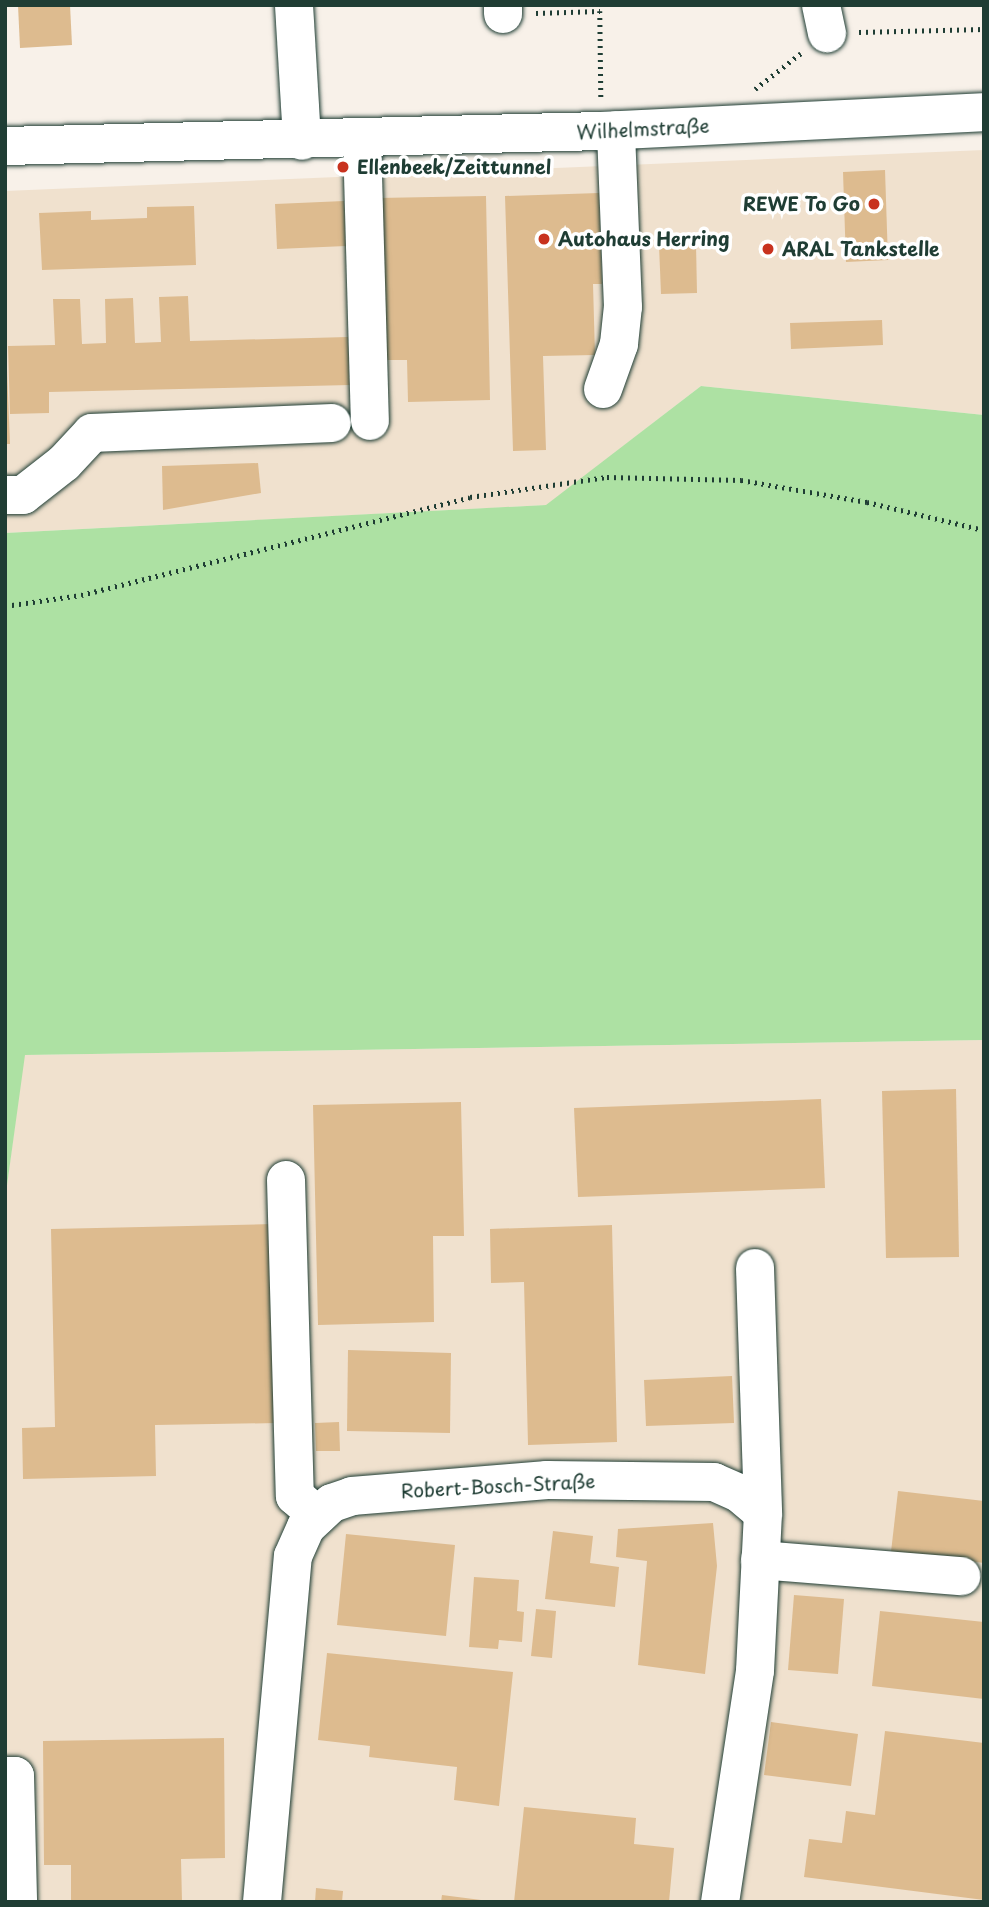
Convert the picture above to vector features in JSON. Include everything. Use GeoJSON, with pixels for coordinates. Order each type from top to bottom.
{"type":"FeatureCollection","features":[{"type":"Feature","properties":{"kind":"street"},"geometry":{"type":"LineString","coordinates":[[294,5],[302,141]]}},
{"type":"Feature","properties":{"kind":"street","name":"Wilhelmstraße"},"geometry":{"type":"LineString","coordinates":[[5,146],[302,141],[608,131],[984,112]]}},
{"type":"Feature","properties":{"kind":"street"},"geometry":{"type":"LineString","coordinates":[[603,389],[619,344],[623,307],[608,131]]}},
{"type":"Feature","properties":{"kind":"street"},"geometry":{"type":"LineString","coordinates":[[362,139],[370,421]]}},
{"type":"Feature","properties":{"kind":"street"},"geometry":{"type":"LineString","coordinates":[[5,495],[23,495],[64,463],[92,433],[331,423]]}},
{"type":"Feature","properties":{"kind":"street"},"geometry":{"type":"LineString","coordinates":[[286,1180],[295,1496],[318,1516]]}},
{"type":"Feature","properties":{"kind":"street"},"geometry":{"type":"LineString","coordinates":[[720,1902],[755,1671],[763,1513],[755,1268]]}},
{"type":"Feature","properties":{"kind":"street","name":"Robert-Bosch-Straße"},"geometry":{"type":"LineString","coordinates":[[262,1902],[293,1556],[306,1527],[332,1503],[352,1496],[547,1479],[714,1482],[739,1493],[763,1513]]}},
{"type":"Feature","properties":{"kind":"street"},"geometry":{"type":"LineString","coordinates":[[760,1560],[961,1576]]}},
{"type":"Feature","properties":{"kind":"street"},"geometry":{"type":"LineString","coordinates":[[5,1776],[15,1776],[18,1902]]}},
{"type":"Feature","properties":{"kind":"path"},"geometry":{"type":"LineString","coordinates":[[503,10],[600,11],[608,131]]}},
{"type":"Feature","properties":{"kind":"path"},"geometry":{"type":"LineString","coordinates":[[5,606],[81,595],[470,497],[607,477],[741,480],[867,502],[984,530]]}},
{"type":"Feature","properties":{"kind":"shaded area"},"geometry":{"type":"Polygon","coordinates":[[[984,150],[984,415],[701,386],[547,505],[5,533],[5,191],[984,150]]]}},
{"type":"Feature","properties":{"kind":"shaded area"},"geometry":{"type":"Polygon","coordinates":[[[984,1040],[984,1902],[5,1902],[5,1200],[24,1055],[984,1040]]]}},
{"type":"Feature","properties":{"kind":"green space"},"geometry":{"type":"Polygon","coordinates":[[[701,386],[984,415],[984,1040],[25,1055],[5,1200],[5,533],[546,505],[701,386]]]}},
{"type":"Feature","properties":{"kind":"building"},"geometry":{"type":"Polygon","coordinates":[[[18,5],[70,5],[72,45],[20,48],[18,5]]]}},
{"type":"Feature","properties":{"kind":"building"},"geometry":{"type":"Polygon","coordinates":[[[885,170],[888,260],[846,262],[843,172],[885,170]]]}},
{"type":"Feature","properties":{"kind":"building"},"geometry":{"type":"Polygon","coordinates":[[[599,193],[602,284],[593,284],[595,355],[543,356],[546,450],[513,451],[505,196],[599,193]]]}},
{"type":"Feature","properties":{"kind":"building"},"geometry":{"type":"Polygon","coordinates":[[[486,196],[490,400],[408,402],[407,360],[381,360],[378,198],[486,196]]]}},
{"type":"Feature","properties":{"kind":"building"},"geometry":{"type":"Polygon","coordinates":[[[344,201],[346,246],[277,249],[275,204],[344,201]]]}},
{"type":"Feature","properties":{"kind":"building"},"geometry":{"type":"Polygon","coordinates":[[[194,206],[196,265],[42,270],[39,213],[91,211],[91,220],[147,218],[147,207],[194,206]]]}},
{"type":"Feature","properties":{"kind":"building"},"geometry":{"type":"Polygon","coordinates":[[[696,244],[697,293],[661,294],[659,245],[696,244]]]}},
{"type":"Feature","properties":{"kind":"building"},"geometry":{"type":"Polygon","coordinates":[[[188,296],[190,341],[348,337],[350,385],[49,392],[49,413],[10,414],[8,346],[55,345],[53,299],[80,299],[82,344],[106,343],[105,299],[133,298],[135,343],[161,342],[159,297],[188,296]]]}},
{"type":"Feature","properties":{"kind":"building"},"geometry":{"type":"Polygon","coordinates":[[[882,320],[883,345],[791,349],[790,323],[882,320]]]}},
{"type":"Feature","properties":{"kind":"building"},"geometry":{"type":"Polygon","coordinates":[[[7,369],[10,444],[5,444],[7,369]]]}},
{"type":"Feature","properties":{"kind":"building"},"geometry":{"type":"Polygon","coordinates":[[[258,463],[261,493],[163,510],[162,466],[258,463]]]}},
{"type":"Feature","properties":{"kind":"building"},"geometry":{"type":"Polygon","coordinates":[[[956,1089],[959,1257],[886,1258],[882,1091],[956,1089]]]}},
{"type":"Feature","properties":{"kind":"building"},"geometry":{"type":"Polygon","coordinates":[[[821,1099],[825,1188],[578,1197],[574,1108],[821,1099]]]}},
{"type":"Feature","properties":{"kind":"building"},"geometry":{"type":"Polygon","coordinates":[[[461,1102],[464,1236],[433,1236],[434,1322],[318,1325],[313,1105],[461,1102]]]}},
{"type":"Feature","properties":{"kind":"building"},"geometry":{"type":"Polygon","coordinates":[[[273,1224],[277,1423],[155,1425],[156,1476],[23,1479],[22,1428],[55,1427],[51,1229],[273,1224]]]}},
{"type":"Feature","properties":{"kind":"building"},"geometry":{"type":"Polygon","coordinates":[[[612,1225],[617,1442],[528,1445],[524,1282],[491,1283],[490,1229],[612,1225]]]}},
{"type":"Feature","properties":{"kind":"building"},"geometry":{"type":"Polygon","coordinates":[[[348,1350],[451,1353],[450,1433],[347,1431],[348,1350]]]}},
{"type":"Feature","properties":{"kind":"building"},"geometry":{"type":"Polygon","coordinates":[[[732,1376],[734,1423],[646,1426],[644,1380],[732,1376]]]}},
{"type":"Feature","properties":{"kind":"building"},"geometry":{"type":"Polygon","coordinates":[[[339,1422],[340,1451],[316,1451],[315,1423],[339,1422]]]}},
{"type":"Feature","properties":{"kind":"building"},"geometry":{"type":"Polygon","coordinates":[[[898,1491],[984,1501],[984,1563],[891,1552],[898,1491]]]}},
{"type":"Feature","properties":{"kind":"building"},"geometry":{"type":"Polygon","coordinates":[[[713,1523],[717,1566],[705,1674],[638,1665],[647,1561],[616,1557],[618,1529],[713,1523]]]}},
{"type":"Feature","properties":{"kind":"building"},"geometry":{"type":"Polygon","coordinates":[[[553,1531],[593,1536],[590,1563],[619,1567],[615,1607],[545,1599],[553,1531]]]}},
{"type":"Feature","properties":{"kind":"building"},"geometry":{"type":"Polygon","coordinates":[[[346,1534],[455,1545],[446,1636],[337,1625],[346,1534]]]}},
{"type":"Feature","properties":{"kind":"building"},"geometry":{"type":"Polygon","coordinates":[[[474,1577],[519,1580],[517,1611],[524,1612],[522,1642],[499,1640],[498,1649],[469,1647],[474,1577]]]}},
{"type":"Feature","properties":{"kind":"building"},"geometry":{"type":"Polygon","coordinates":[[[794,1595],[844,1599],[838,1674],[788,1670],[794,1595]]]}},
{"type":"Feature","properties":{"kind":"building"},"geometry":{"type":"Polygon","coordinates":[[[536,1609],[556,1611],[552,1658],[531,1656],[536,1609]]]}},
{"type":"Feature","properties":{"kind":"building"},"geometry":{"type":"Polygon","coordinates":[[[880,1611],[984,1622],[984,1699],[872,1686],[880,1611]]]}},
{"type":"Feature","properties":{"kind":"building"},"geometry":{"type":"Polygon","coordinates":[[[327,1653],[513,1672],[499,1806],[454,1800],[457,1767],[369,1757],[370,1746],[318,1740],[327,1653]]]}},
{"type":"Feature","properties":{"kind":"building"},"geometry":{"type":"Polygon","coordinates":[[[771,1722],[858,1734],[851,1786],[764,1775],[771,1722]]]}},
{"type":"Feature","properties":{"kind":"building"},"geometry":{"type":"Polygon","coordinates":[[[885,1731],[984,1743],[984,1900],[804,1877],[809,1839],[842,1843],[846,1811],[875,1815],[885,1731]]]}},
{"type":"Feature","properties":{"kind":"building"},"geometry":{"type":"Polygon","coordinates":[[[224,1738],[225,1858],[181,1859],[182,1902],[71,1902],[71,1865],[44,1865],[43,1741],[224,1738]]]}},
{"type":"Feature","properties":{"kind":"building"},"geometry":{"type":"Polygon","coordinates":[[[524,1807],[636,1818],[634,1844],[674,1848],[669,1902],[514,1902],[524,1807]]]}},
{"type":"Feature","properties":{"kind":"building"},"geometry":{"type":"Polygon","coordinates":[[[316,1888],[343,1891],[342,1902],[315,1902],[316,1888]]]}},
{"type":"Feature","properties":{"kind":"building"},"geometry":{"type":"Polygon","coordinates":[[[442,1895],[481,1900],[481,1902],[441,1902],[442,1895]]]}},
{"type":"Feature","properties":{"kind":"place","name":"Ellenbeek/Zeittunnel"},"geometry":{"type":"Point","coordinates":[343,167]}},
{"type":"Feature","properties":{"kind":"place","name":"REWE To Go"},"geometry":{"type":"Point","coordinates":[874,204]}},
{"type":"Feature","properties":{"kind":"place","name":"Autohaus Herring"},"geometry":{"type":"Point","coordinates":[544,239]}},
{"type":"Feature","properties":{"kind":"place","name":"ARAL Tankstelle"},"geometry":{"type":"Point","coordinates":[768,249]}}]}
